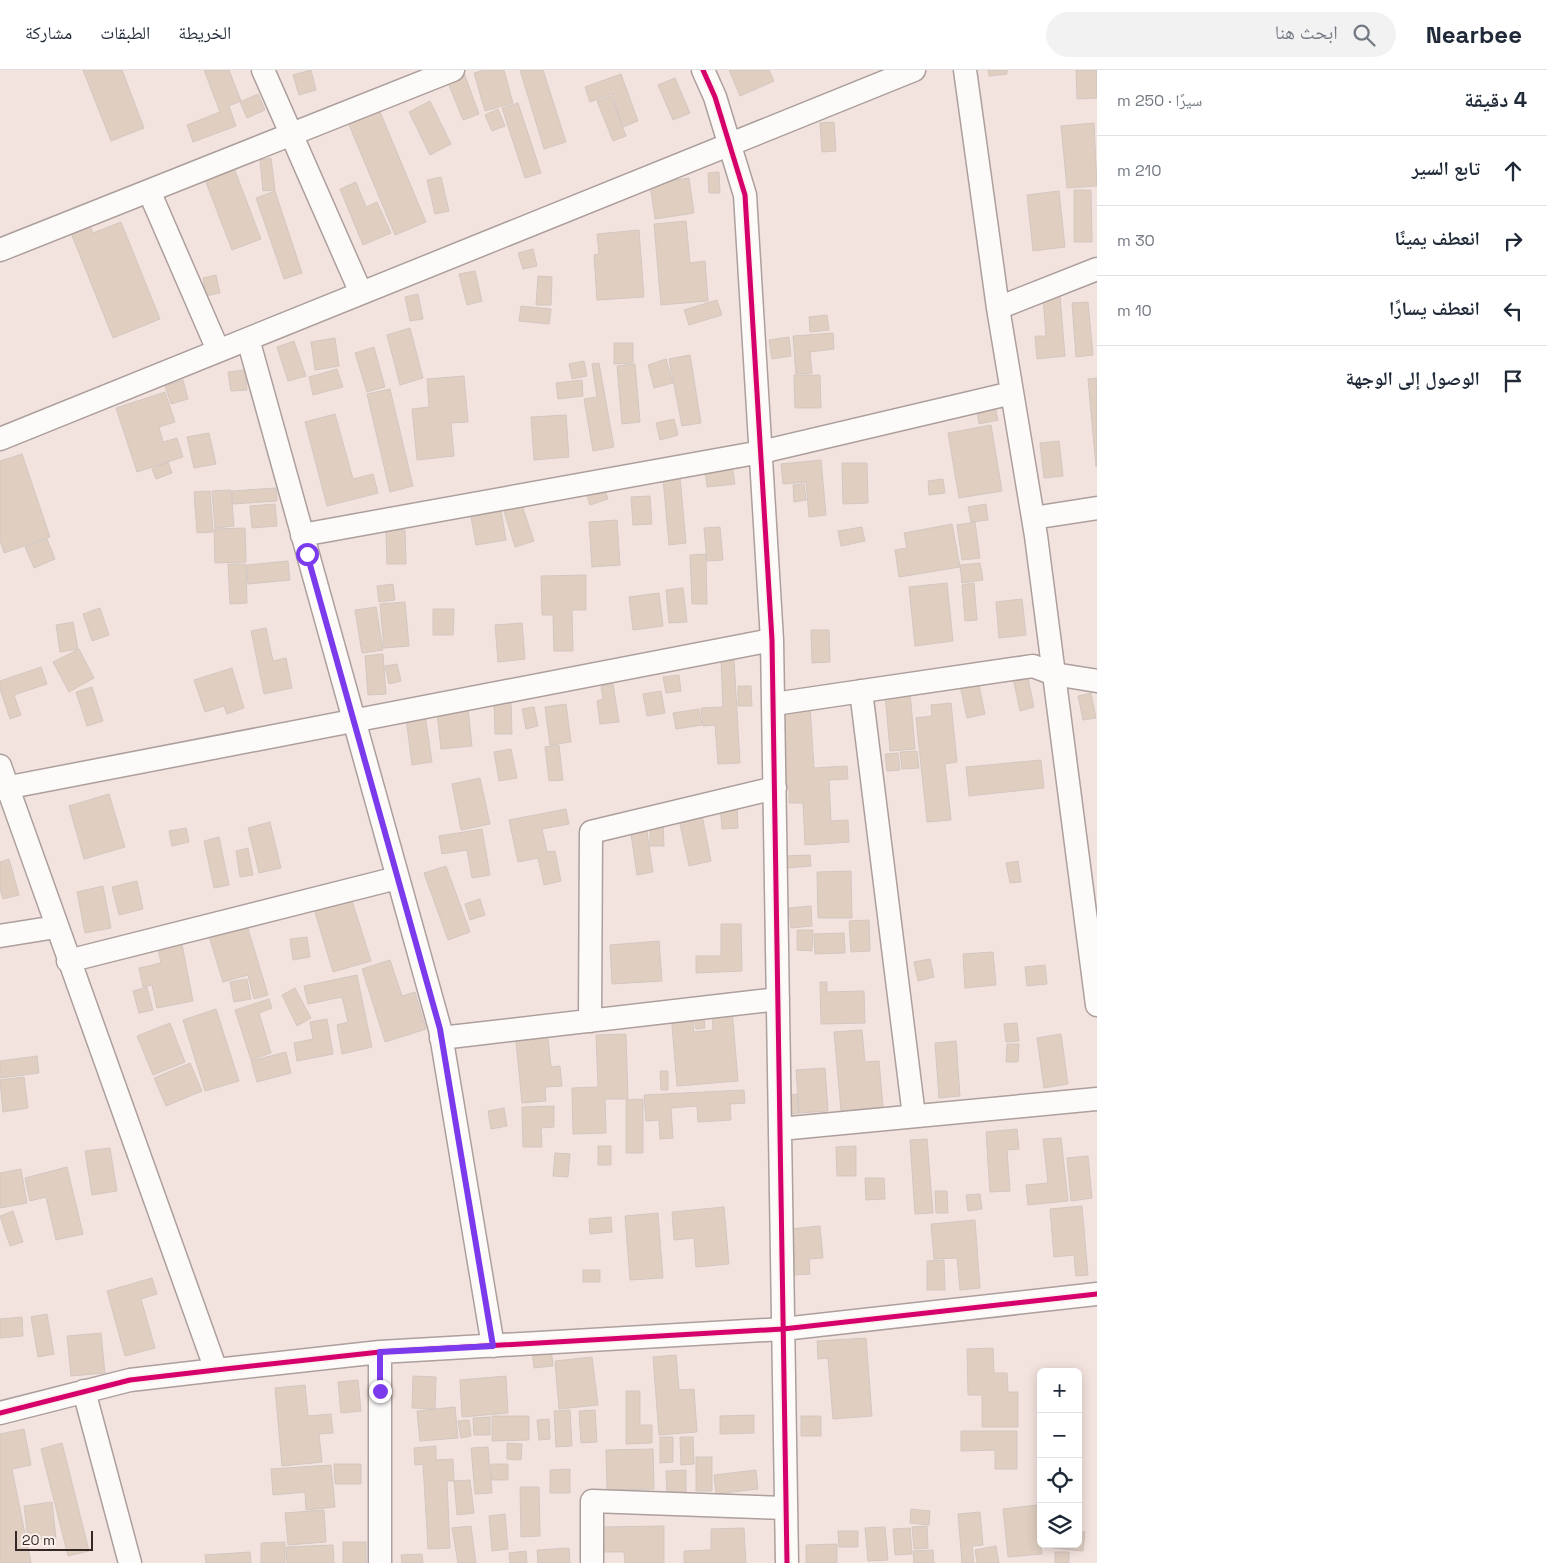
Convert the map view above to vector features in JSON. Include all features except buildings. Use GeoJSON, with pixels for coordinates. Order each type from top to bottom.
{"type":"FeatureCollection","features":[{"type":"Feature","properties":{"kind":"street"},"geometry":{"type":"LineString","coordinates":[[263,70],[361,293]]}},
{"type":"Feature","properties":{"kind":"street"},"geometry":{"type":"LineString","coordinates":[[0,250],[453,70]]}},
{"type":"Feature","properties":{"kind":"street"},"geometry":{"type":"LineString","coordinates":[[703,70],[730,145],[745,195],[772,640],[786,1563]]}},
{"type":"Feature","properties":{"kind":"street"},"geometry":{"type":"LineString","coordinates":[[0,439],[914,70]]}},
{"type":"Feature","properties":{"kind":"street"},"geometry":{"type":"LineString","coordinates":[[965,70],[998,308],[1033,518],[1054,674],[1091,911],[1097,1005]]}},
{"type":"Feature","properties":{"kind":"street"},"geometry":{"type":"LineString","coordinates":[[149,191],[218,350]]}},
{"type":"Feature","properties":{"kind":"street"},"geometry":{"type":"LineString","coordinates":[[998,308],[1097,269]]}},
{"type":"Feature","properties":{"kind":"street"},"geometry":{"type":"LineString","coordinates":[[248,339],[441,1038],[493,1346]]}},
{"type":"Feature","properties":{"kind":"street"},"geometry":{"type":"LineString","coordinates":[[302,535],[761,452],[1012,393]]}},
{"type":"Feature","properties":{"kind":"street"},"geometry":{"type":"LineString","coordinates":[[1033,518],[1097,508]]}},
{"type":"Feature","properties":{"kind":"street"},"geometry":{"type":"LineString","coordinates":[[3,789],[772,640]]}},
{"type":"Feature","properties":{"kind":"street"},"geometry":{"type":"LineString","coordinates":[[774,704],[1033,666],[1054,674],[1097,681]]}},
{"type":"Feature","properties":{"kind":"street"},"geometry":{"type":"LineString","coordinates":[[861,691],[914,1116]]}},
{"type":"Feature","properties":{"kind":"street"},"geometry":{"type":"LineString","coordinates":[[0,766],[3,789],[56,927],[216,1370]]}},
{"type":"Feature","properties":{"kind":"street"},"geometry":{"type":"LineString","coordinates":[[590,1021],[590,832],[775,788]]}},
{"type":"Feature","properties":{"kind":"street"},"geometry":{"type":"LineString","coordinates":[[68,961],[397,878]]}},
{"type":"Feature","properties":{"kind":"street"},"geometry":{"type":"LineString","coordinates":[[0,936],[56,927]]}},
{"type":"Feature","properties":{"kind":"street"},"geometry":{"type":"LineString","coordinates":[[441,1038],[778,999]]}},
{"type":"Feature","properties":{"kind":"street"},"geometry":{"type":"LineString","coordinates":[[780,1129],[1097,1099]]}},
{"type":"Feature","properties":{"kind":"street"},"geometry":{"type":"LineString","coordinates":[[0,1413],[130,1380],[380,1352],[783,1329],[1097,1294]]}},
{"type":"Feature","properties":{"kind":"street"},"geometry":{"type":"LineString","coordinates":[[380,1352],[380,1563]]}},
{"type":"Feature","properties":{"kind":"street"},"geometry":{"type":"LineString","coordinates":[[84,1392],[130,1563]]}},
{"type":"Feature","properties":{"kind":"street"},"geometry":{"type":"LineString","coordinates":[[592,1563],[592,1501],[786,1508]]}},
{"type":"Feature","properties":{"kind":"cycle path"},"geometry":{"type":"LineString","coordinates":[[703,70],[715,97],[745,195],[772,640],[787,1563]]}},
{"type":"Feature","properties":{"kind":"cycle path"},"geometry":{"type":"LineString","coordinates":[[0,1413],[130,1380],[380,1352],[783,1329],[1097,1294]]}},
{"type":"Feature","properties":{"kind":"route"},"geometry":{"type":"LineString","coordinates":[[307,554],[440,1029],[493,1346],[380,1352],[380,1391]]}}]}
